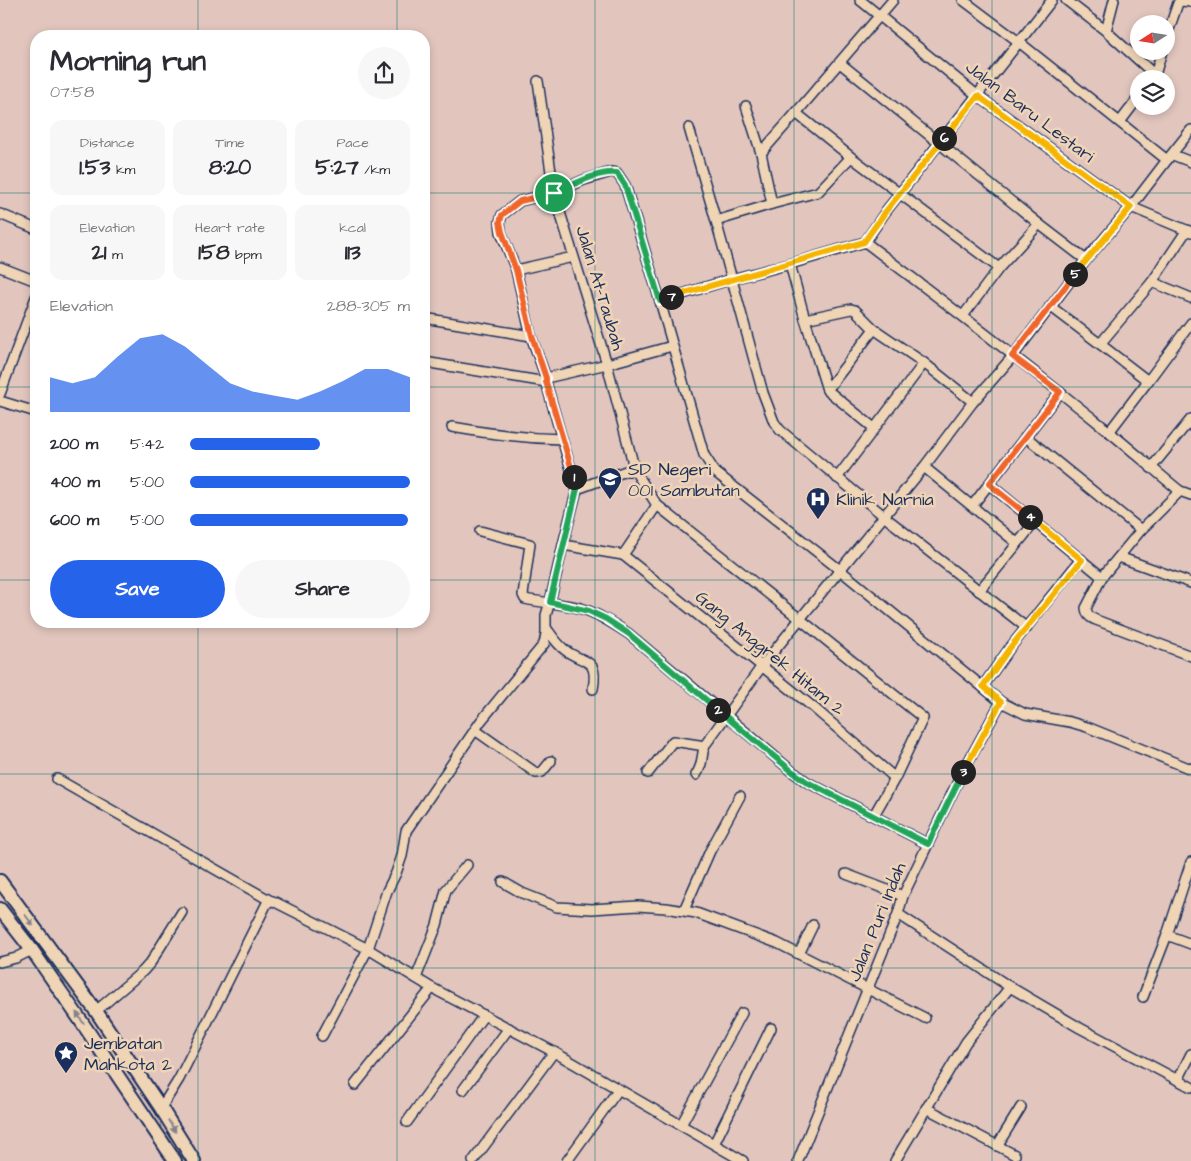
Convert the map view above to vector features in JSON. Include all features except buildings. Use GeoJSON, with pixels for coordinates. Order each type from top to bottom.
{"type":"FeatureCollection","features":[{"type":"Feature","properties":{"kind":"main road"},"geometry":{"type":"LineString","coordinates":[[0,881],[96,1011],[194,1161]]}},
{"type":"Feature","properties":{"kind":"main road"},"geometry":{"type":"LineString","coordinates":[[0,909],[32,950],[79,1018],[174,1161]]}},
{"type":"Feature","properties":{"kind":"street","name":"Jalan Baru Lestari"},"geometry":{"type":"LineString","coordinates":[[860,0],[978,96],[1131,207],[1189,231]]}},
{"type":"Feature","properties":{"kind":"street"},"geometry":{"type":"LineString","coordinates":[[761,153],[893,0]]}},
{"type":"Feature","properties":{"kind":"street"},"geometry":{"type":"LineString","coordinates":[[963,0],[1120,122],[1170,157],[1191,162]]}},
{"type":"Feature","properties":{"kind":"street"},"geometry":{"type":"LineString","coordinates":[[660,301],[864,242],[886,211],[1052,0]]}},
{"type":"Feature","properties":{"kind":"street"},"geometry":{"type":"LineString","coordinates":[[1066,0],[1106,31],[1146,70]]}},
{"type":"Feature","properties":{"kind":"street"},"geometry":{"type":"LineString","coordinates":[[1106,31],[1114,0]]}},
{"type":"Feature","properties":{"kind":"street"},"geometry":{"type":"LineString","coordinates":[[1174,15],[1178,3],[1181,1],[1191,2]]}},
{"type":"Feature","properties":{"kind":"street"},"geometry":{"type":"LineString","coordinates":[[840,63],[1086,260]]}},
{"type":"Feature","properties":{"kind":"street","name":"Jalan At-Taubah"},"geometry":{"type":"LineString","coordinates":[[538,81],[554,193],[607,364],[635,471],[658,505],[923,718],[894,778]]}},
{"type":"Feature","properties":{"kind":"street"},"geometry":{"type":"LineString","coordinates":[[746,106],[761,153],[772,204]]}},
{"type":"Feature","properties":{"kind":"street"},"geometry":{"type":"LineString","coordinates":[[1120,122],[1130,109]]}},
{"type":"Feature","properties":{"kind":"street"},"geometry":{"type":"LineString","coordinates":[[796,113],[850,157],[1000,268]]}},
{"type":"Feature","properties":{"kind":"street"},"geometry":{"type":"LineString","coordinates":[[689,128],[761,386],[774,422],[780,430],[837,478],[1027,628]]}},
{"type":"Feature","properties":{"kind":"street"},"geometry":{"type":"LineString","coordinates":[[696,775],[702,767],[705,746],[762,666],[924,467],[973,402],[1012,356],[1086,260],[1131,207],[1191,130]]}},
{"type":"Feature","properties":{"kind":"street"},"geometry":{"type":"LineString","coordinates":[[716,221],[818,192],[850,157]]}},
{"type":"Feature","properties":{"kind":"street"},"geometry":{"type":"LineString","coordinates":[[322,1036],[368,949],[387,891],[402,856],[406,831],[475,730],[544,644],[547,629],[545,619],[577,489],[532,336],[516,270],[500,222],[502,215],[520,201],[554,193],[584,180],[611,172],[617,173],[625,185],[704,455],[708,464],[715,472],[840,570],[1001,702],[1025,714],[1087,727],[1191,769]]}},
{"type":"Feature","properties":{"kind":"street"},"geometry":{"type":"LineString","coordinates":[[0,214],[30,226]]}},
{"type":"Feature","properties":{"kind":"street"},"geometry":{"type":"LineString","coordinates":[[963,316],[1000,268],[1039,224]]}},
{"type":"Feature","properties":{"kind":"street"},"geometry":{"type":"LineString","coordinates":[[1100,344],[1152,282],[1189,231]]}},
{"type":"Feature","properties":{"kind":"street"},"geometry":{"type":"LineString","coordinates":[[864,242],[1060,392],[1180,491],[1191,495]]}},
{"type":"Feature","properties":{"kind":"street"},"geometry":{"type":"LineString","coordinates":[[516,270],[573,257]]}},
{"type":"Feature","properties":{"kind":"street"},"geometry":{"type":"LineString","coordinates":[[790,264],[827,390],[874,428]]}},
{"type":"Feature","properties":{"kind":"street"},"geometry":{"type":"LineString","coordinates":[[0,267],[30,279]]}},
{"type":"Feature","properties":{"kind":"street"},"geometry":{"type":"LineString","coordinates":[[1152,282],[1191,298]]}},
{"type":"Feature","properties":{"kind":"street"},"geometry":{"type":"LineString","coordinates":[[1050,306],[1148,381]]}},
{"type":"Feature","properties":{"kind":"street"},"geometry":{"type":"LineString","coordinates":[[805,319],[854,310],[874,329],[924,363],[973,402]]}},
{"type":"Feature","properties":{"kind":"street"},"geometry":{"type":"LineString","coordinates":[[0,394],[30,313]]}},
{"type":"Feature","properties":{"kind":"street"},"geometry":{"type":"LineString","coordinates":[[430,319],[532,336]]}},
{"type":"Feature","properties":{"kind":"street"},"geometry":{"type":"LineString","coordinates":[[1109,432],[1191,323]]}},
{"type":"Feature","properties":{"kind":"street"},"geometry":{"type":"LineString","coordinates":[[827,390],[874,329]]}},
{"type":"Feature","properties":{"kind":"street"},"geometry":{"type":"LineString","coordinates":[[430,363],[546,380],[672,346]]}},
{"type":"Feature","properties":{"kind":"street"},"geometry":{"type":"LineString","coordinates":[[837,478],[924,363]]}},
{"type":"Feature","properties":{"kind":"street"},"geometry":{"type":"LineString","coordinates":[[972,506],[1060,392]]}},
{"type":"Feature","properties":{"kind":"street"},"geometry":{"type":"LineString","coordinates":[[0,401],[30,410]]}},
{"type":"Feature","properties":{"kind":"street"},"geometry":{"type":"LineString","coordinates":[[1151,468],[1191,419]]}},
{"type":"Feature","properties":{"kind":"street"},"geometry":{"type":"LineString","coordinates":[[452,426],[495,435],[562,439]]}},
{"type":"Feature","properties":{"kind":"street"},"geometry":{"type":"LineString","coordinates":[[1026,437],[1141,530]]}},
{"type":"Feature","properties":{"kind":"street"},"geometry":{"type":"LineString","coordinates":[[924,467],[1017,543]]}},
{"type":"Feature","properties":{"kind":"street"},"geometry":{"type":"LineString","coordinates":[[577,489],[626,471],[635,471]]}},
{"type":"Feature","properties":{"kind":"street"},"geometry":{"type":"LineString","coordinates":[[989,484],[1102,577]]}},
{"type":"Feature","properties":{"kind":"street"},"geometry":{"type":"LineString","coordinates":[[1180,491],[1141,530],[1102,577],[1086,608],[1089,616],[1191,656]]}},
{"type":"Feature","properties":{"kind":"street"},"geometry":{"type":"LineString","coordinates":[[563,545],[622,555],[658,505]]}},
{"type":"Feature","properties":{"kind":"street"},"geometry":{"type":"LineString","coordinates":[[979,591],[1036,522]]}},
{"type":"Feature","properties":{"kind":"street"},"geometry":{"type":"LineString","coordinates":[[480,532],[530,544],[524,597],[526,600],[550,602],[589,611],[606,619],[629,634],[725,716],[807,782],[928,844]]}},
{"type":"Feature","properties":{"kind":"street","name":"Gang Anggrek Hitam 2"},"geometry":{"type":"LineString","coordinates":[[622,555],[814,708],[894,778]]}},
{"type":"Feature","properties":{"kind":"street"},"geometry":{"type":"LineString","coordinates":[[1119,557],[1191,582]]}},
{"type":"Feature","properties":{"kind":"street"},"geometry":{"type":"LineString","coordinates":[[983,686],[1009,649],[1082,560]]}},
{"type":"Feature","properties":{"kind":"street"},"geometry":{"type":"LineString","coordinates":[[547,629],[556,642],[565,650],[591,664],[595,679],[592,689]]}},
{"type":"Feature","properties":{"kind":"street","name":"Jalan Puri Indah"},"geometry":{"type":"LineString","coordinates":[[798,1161],[868,990],[898,914],[903,896],[960,777],[1001,702]]}},
{"type":"Feature","properties":{"kind":"street"},"geometry":{"type":"LineString","coordinates":[[475,730],[536,773],[542,772],[551,761]]}},
{"type":"Feature","properties":{"kind":"street"},"geometry":{"type":"LineString","coordinates":[[648,774],[673,741],[705,746]]}},
{"type":"Feature","properties":{"kind":"street"},"geometry":{"type":"LineString","coordinates":[[874,815],[894,778]]}},
{"type":"Feature","properties":{"kind":"street"},"geometry":{"type":"LineString","coordinates":[[57,779],[271,901],[319,923],[368,949],[432,988],[554,1052],[743,1161]]}},
{"type":"Feature","properties":{"kind":"street"},"geometry":{"type":"LineString","coordinates":[[684,910],[710,851],[740,796]]}},
{"type":"Feature","properties":{"kind":"street"},"geometry":{"type":"LineString","coordinates":[[1142,997],[1167,935],[1191,862]]}},
{"type":"Feature","properties":{"kind":"street"},"geometry":{"type":"LineString","coordinates":[[416,978],[437,925],[446,890],[467,865]]}},
{"type":"Feature","properties":{"kind":"street"},"geometry":{"type":"LineString","coordinates":[[846,874],[903,896]]}},
{"type":"Feature","properties":{"kind":"street"},"geometry":{"type":"LineString","coordinates":[[503,882],[522,893],[557,907],[592,909],[638,906],[684,910],[776,943],[925,1018]]}},
{"type":"Feature","properties":{"kind":"street"},"geometry":{"type":"LineString","coordinates":[[161,1108],[179,1079],[266,905],[271,901]]}},
{"type":"Feature","properties":{"kind":"street"},"geometry":{"type":"LineString","coordinates":[[96,1011],[147,966],[182,912]]}},
{"type":"Feature","properties":{"kind":"street"},"geometry":{"type":"LineString","coordinates":[[898,914],[1010,987],[1080,1028],[1191,1087]]}},
{"type":"Feature","properties":{"kind":"street"},"geometry":{"type":"LineString","coordinates":[[799,954],[813,925]]}},
{"type":"Feature","properties":{"kind":"street"},"geometry":{"type":"LineString","coordinates":[[1167,935],[1191,944]]}},
{"type":"Feature","properties":{"kind":"street"},"geometry":{"type":"LineString","coordinates":[[0,962],[16,958],[32,950]]}},
{"type":"Feature","properties":{"kind":"street"},"geometry":{"type":"LineString","coordinates":[[895,1161],[966,1042],[1010,987]]}},
{"type":"Feature","properties":{"kind":"street"},"geometry":{"type":"LineString","coordinates":[[355,1085],[432,988]]}},
{"type":"Feature","properties":{"kind":"street"},"geometry":{"type":"LineString","coordinates":[[681,1125],[742,1014]]}},
{"type":"Feature","properties":{"kind":"street"},"geometry":{"type":"LineString","coordinates":[[407,1122],[484,1015]]}},
{"type":"Feature","properties":{"kind":"street"},"geometry":{"type":"LineString","coordinates":[[463,1090],[509,1028]]}},
{"type":"Feature","properties":{"kind":"street"},"geometry":{"type":"LineString","coordinates":[[714,1144],[770,1028]]}},
{"type":"Feature","properties":{"kind":"street"},"geometry":{"type":"LineString","coordinates":[[473,1161],[554,1052]]}},
{"type":"Feature","properties":{"kind":"street"},"geometry":{"type":"LineString","coordinates":[[1178,1080],[1191,1054]]}},
{"type":"Feature","properties":{"kind":"street"},"geometry":{"type":"LineString","coordinates":[[567,1161],[618,1090]]}},
{"type":"Feature","properties":{"kind":"street"},"geometry":{"type":"LineString","coordinates":[[997,1146],[1022,1107]]}},
{"type":"Feature","properties":{"kind":"street"},"geometry":{"type":"LineString","coordinates":[[926,1108],[1015,1155]]}},
{"type":"Feature","properties":{"kind":"place","name":"SD Negeri 001 Sambutan"},"geometry":{"type":"Point","coordinates":[610,500]}},
{"type":"Feature","properties":{"kind":"place","name":"Klinik Narnia"},"geometry":{"type":"Point","coordinates":[818,520]}},
{"type":"Feature","properties":{"kind":"place","name":"Jembatan Mahkota 2"},"geometry":{"type":"Point","coordinates":[66,1074]}},
{"type":"Feature","properties":{"kind":"route"},"geometry":{"type":"LineString","coordinates":[[978,96],[1131,207],[1086,260],[1012,356],[1060,392],[989,484],[1082,560],[1009,649],[983,686],[1001,702],[960,777],[928,844],[807,782],[725,716],[629,634],[606,619],[589,611],[550,602],[577,489],[546,378],[532,336],[516,270],[500,222],[502,215],[520,201],[554,193],[584,180],[611,172],[617,173],[620,176],[625,185],[660,301],[864,242],[886,211],[978,96]]}}]}
